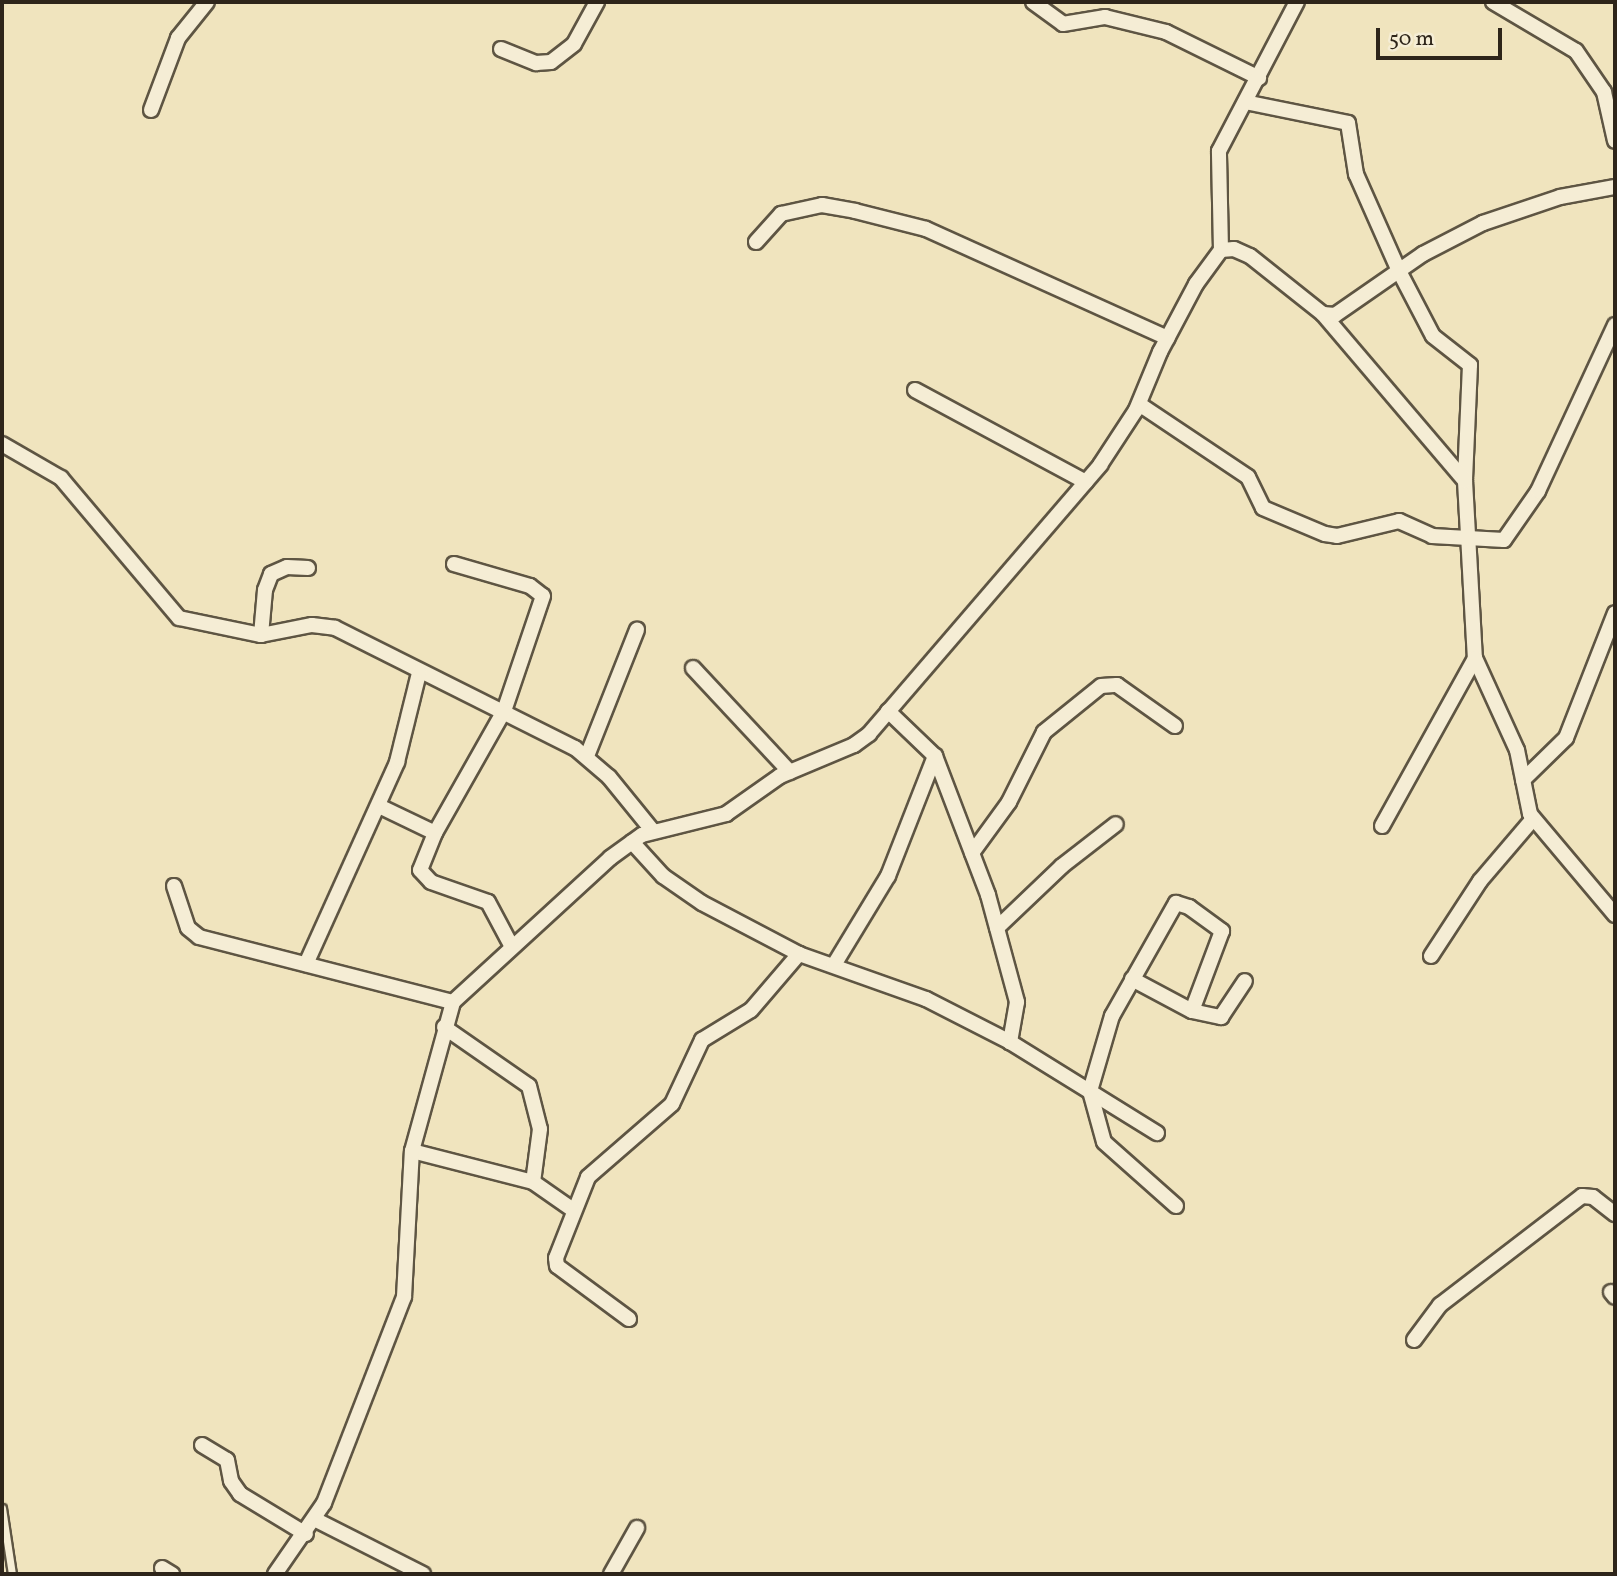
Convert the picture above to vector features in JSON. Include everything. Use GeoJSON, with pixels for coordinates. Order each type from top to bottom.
{"type":"FeatureCollection","features":[{"type":"Feature","properties":{"kind":"street"},"geometry":{"type":"LineString","coordinates":[[151,110],[178,38],[207,2]]}},
{"type":"Feature","properties":{"kind":"street"},"geometry":{"type":"LineString","coordinates":[[500,49],[536,63],[551,62],[574,44],[597,2]]}},
{"type":"Feature","properties":{"kind":"street"},"geometry":{"type":"LineString","coordinates":[[1033,2],[1063,24],[1105,17],[1166,32],[1259,78]]}},
{"type":"Feature","properties":{"kind":"street"},"geometry":{"type":"LineString","coordinates":[[275,1574],[316,1520],[404,1297],[412,1151],[453,1002],[632,842],[652,830],[726,814],[790,772],[861,740],[1086,482],[1139,404],[1167,338],[1203,273],[1221,250],[1219,151],[1297,2]]}},
{"type":"Feature","properties":{"kind":"street"},"geometry":{"type":"LineString","coordinates":[[1493,2],[1576,51],[1604,92],[1615,141]]}},
{"type":"Feature","properties":{"kind":"street"},"geometry":{"type":"LineString","coordinates":[[1245,102],[1348,123],[1356,174],[1399,271],[1433,337],[1470,365],[1465,481],[1475,658],[1517,750],[1525,805],[1533,819],[1615,915]]}},
{"type":"Feature","properties":{"kind":"street"},"geometry":{"type":"LineString","coordinates":[[1323,314],[1335,315],[1399,271],[1483,223],[1560,197],[1615,187]]}},
{"type":"Feature","properties":{"kind":"street"},"geometry":{"type":"LineString","coordinates":[[756,242],[774,218],[803,208],[822,205],[867,214],[926,229],[1167,338]]}},
{"type":"Feature","properties":{"kind":"street"},"geometry":{"type":"LineString","coordinates":[[1221,250],[1234,249],[1250,256],[1323,314],[1465,481]]}},
{"type":"Feature","properties":{"kind":"street"},"geometry":{"type":"LineString","coordinates":[[1139,404],[1248,477],[1263,508],[1325,534],[1337,536],[1399,521],[1432,536],[1467,536],[1497,541],[1510,534],[1538,491],[1615,326]]}},
{"type":"Feature","properties":{"kind":"street"},"geometry":{"type":"LineString","coordinates":[[915,390],[1086,482]]}},
{"type":"Feature","properties":{"kind":"street"},"geometry":{"type":"LineString","coordinates":[[2,444],[61,478],[179,618],[261,635],[312,625],[335,628],[419,673],[504,710],[587,756],[652,830]]}},
{"type":"Feature","properties":{"kind":"street"},"geometry":{"type":"LineString","coordinates":[[454,564],[530,586],[543,596],[504,710],[421,862],[424,878],[488,902],[512,947]]}},
{"type":"Feature","properties":{"kind":"street"},"geometry":{"type":"LineString","coordinates":[[261,635],[265,590],[271,574],[287,567],[308,568]]}},
{"type":"Feature","properties":{"kind":"street"},"geometry":{"type":"LineString","coordinates":[[1522,780],[1566,738],[1615,613]]}},
{"type":"Feature","properties":{"kind":"street"},"geometry":{"type":"LineString","coordinates":[[587,756],[637,630]]}},
{"type":"Feature","properties":{"kind":"street"},"geometry":{"type":"LineString","coordinates":[[1382,826],[1475,658]]}},
{"type":"Feature","properties":{"kind":"street"},"geometry":{"type":"LineString","coordinates":[[693,668],[790,772]]}},
{"type":"Feature","properties":{"kind":"street"},"geometry":{"type":"LineString","coordinates":[[306,964],[379,806],[402,747],[419,673]]}},
{"type":"Feature","properties":{"kind":"street"},"geometry":{"type":"LineString","coordinates":[[972,853],[1009,802],[1044,732],[1101,686],[1117,685],[1175,726]]}},
{"type":"Feature","properties":{"kind":"street"},"geometry":{"type":"LineString","coordinates":[[888,711],[935,756],[972,853],[997,928],[1017,1002],[1010,1042]]}},
{"type":"Feature","properties":{"kind":"street"},"geometry":{"type":"LineString","coordinates":[[834,965],[888,876],[935,756]]}},
{"type":"Feature","properties":{"kind":"street"},"geometry":{"type":"LineString","coordinates":[[379,806],[435,833]]}},
{"type":"Feature","properties":{"kind":"street"},"geometry":{"type":"LineString","coordinates":[[1431,956],[1480,881],[1533,819]]}},
{"type":"Feature","properties":{"kind":"street"},"geometry":{"type":"LineString","coordinates":[[997,928],[1062,866],[1116,824]]}},
{"type":"Feature","properties":{"kind":"street"},"geometry":{"type":"LineString","coordinates":[[632,842],[663,876],[695,898],[799,954],[926,999],[1010,1042],[1157,1133]]}},
{"type":"Feature","properties":{"kind":"street"},"geometry":{"type":"LineString","coordinates":[[174,886],[192,933],[218,945],[306,964],[453,1002]]}},
{"type":"Feature","properties":{"kind":"street"},"geometry":{"type":"LineString","coordinates":[[1176,1206],[1104,1142],[1090,1091],[1105,1032],[1169,910],[1176,903],[1189,906],[1222,931],[1192,1010]]}},
{"type":"Feature","properties":{"kind":"street"},"geometry":{"type":"LineString","coordinates":[[629,1319],[557,1266],[573,1210],[594,1168],[673,1104],[702,1040],[751,1010],[799,954]]}},
{"type":"Feature","properties":{"kind":"street"},"geometry":{"type":"LineString","coordinates":[[1132,979],[1192,1010],[1221,1017],[1245,981]]}},
{"type":"Feature","properties":{"kind":"street"},"geometry":{"type":"LineString","coordinates":[[444,1027],[529,1086],[540,1129],[533,1182]]}},
{"type":"Feature","properties":{"kind":"street"},"geometry":{"type":"LineString","coordinates":[[412,1151],[533,1182],[573,1210]]}},
{"type":"Feature","properties":{"kind":"street"},"geometry":{"type":"LineString","coordinates":[[1413,1340],[1440,1305],[1582,1196],[1593,1197],[1615,1214]]}},
{"type":"Feature","properties":{"kind":"street"},"geometry":{"type":"LineString","coordinates":[[202,1445],[227,1460],[231,1481],[240,1494],[306,1534]]}},
{"type":"Feature","properties":{"kind":"street"},"geometry":{"type":"LineString","coordinates":[[316,1520],[414,1572]]}},
{"type":"Feature","properties":{"kind":"street"},"geometry":{"type":"LineString","coordinates":[[611,1574],[637,1528]]}},
{"type":"Feature","properties":{"kind":"lane"},"geometry":{"type":"LineString","coordinates":[[2,1508],[12,1574]]}}]}
